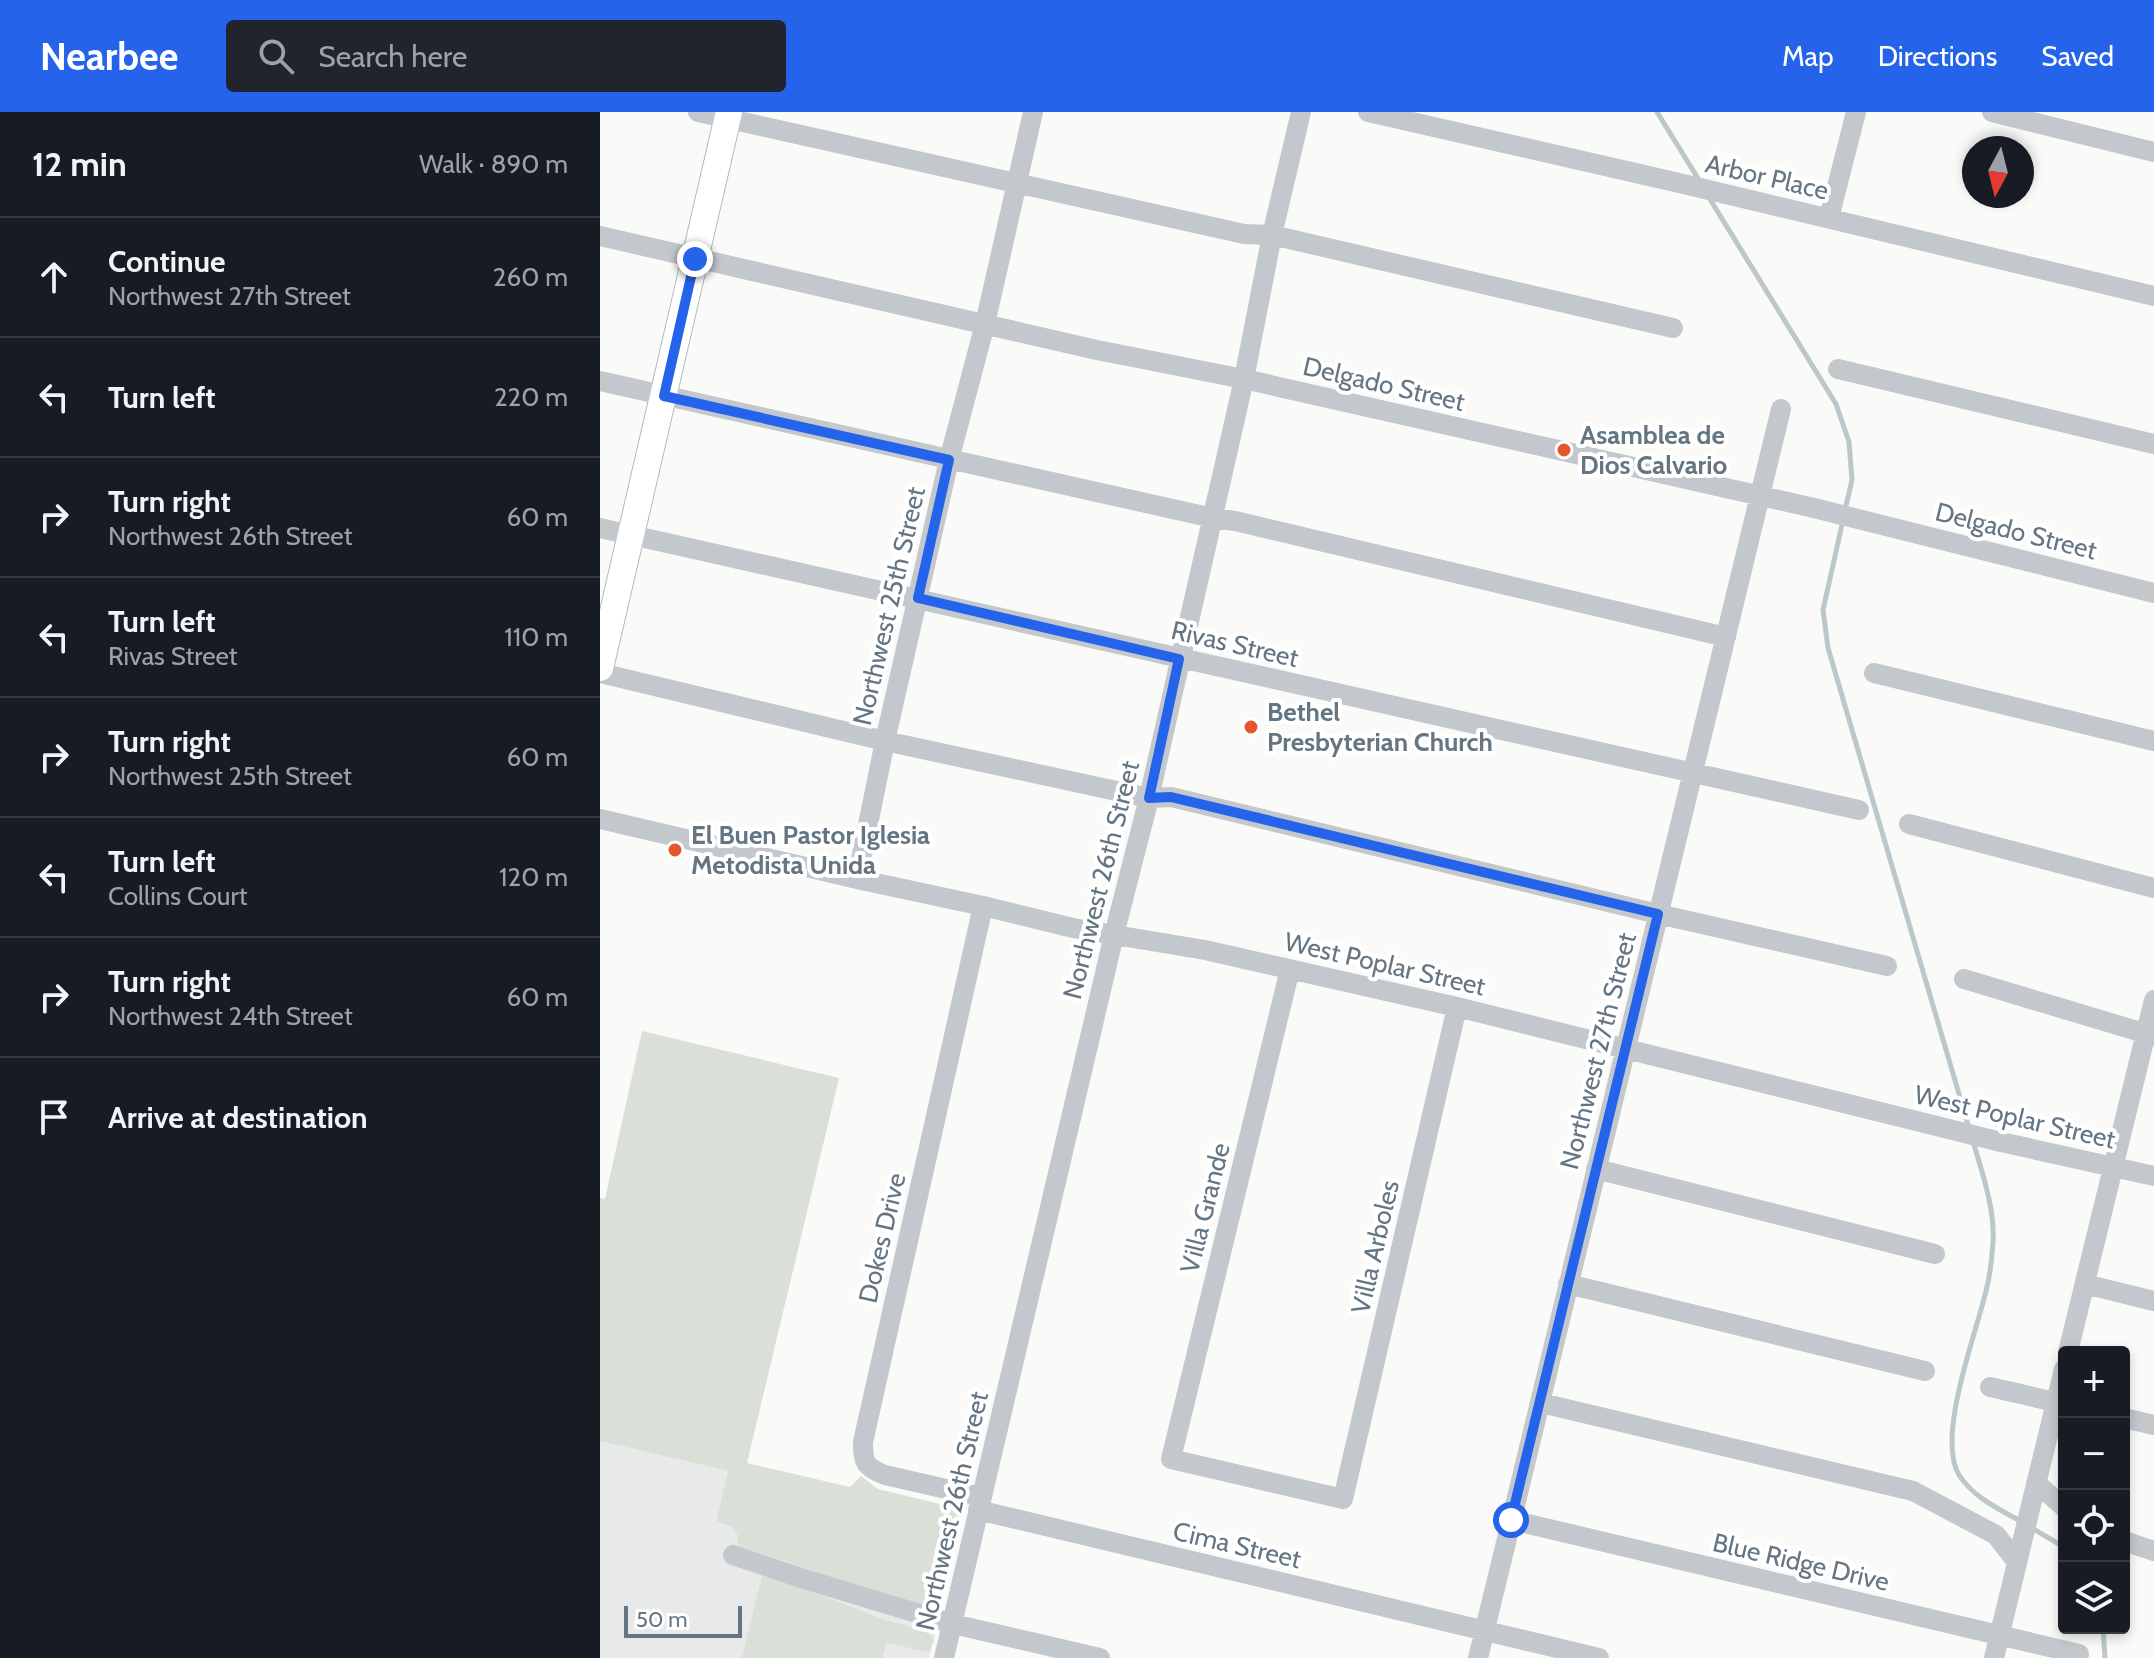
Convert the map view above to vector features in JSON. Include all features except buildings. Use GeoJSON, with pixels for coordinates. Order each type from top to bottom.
{"type":"FeatureCollection","features":[{"type":"Feature","properties":{"kind":"main road"},"geometry":{"type":"LineString","coordinates":[[600,670],[728,115]]}},
{"type":"Feature","properties":{"kind":"street"},"geometry":{"type":"LineString","coordinates":[[698,112],[728,115],[1016,185],[1244,234],[1272,235],[1673,328]]}},
{"type":"Feature","properties":{"kind":"street","name":"Northwest 25th Street"},"geometry":{"type":"LineString","coordinates":[[857,879],[949,460],[985,324],[1033,112]]}},
{"type":"Feature","properties":{"kind":"street","name":"Northwest 26th Street"},"geometry":{"type":"LineString","coordinates":[[944,1658],[1149,798],[1301,112]]}},
{"type":"Feature","properties":{"kind":"street","name":"Arbor Place"},"geometry":{"type":"LineString","coordinates":[[1368,112],[2154,296]]}},
{"type":"Feature","properties":{"kind":"street"},"geometry":{"type":"LineString","coordinates":[[1829,218],[1856,112]]}},
{"type":"Feature","properties":{"kind":"street"},"geometry":{"type":"LineString","coordinates":[[1992,112],[2154,152]]}},
{"type":"Feature","properties":{"kind":"street","name":"Delgado Street"},"geometry":{"type":"LineString","coordinates":[[600,236],[1097,350],[1244,379],[1814,508],[2154,593]]}},
{"type":"Feature","properties":{"kind":"street"},"geometry":{"type":"LineString","coordinates":[[1838,369],[2154,444]]}},
{"type":"Feature","properties":{"kind":"street"},"geometry":{"type":"LineString","coordinates":[[600,381],[1235,521],[1726,637]]}},
{"type":"Feature","properties":{"kind":"street","name":"Northwest 27th Street"},"geometry":{"type":"LineString","coordinates":[[1478,1658],[1781,409]]}},
{"type":"Feature","properties":{"kind":"street","name":"Rivas Street"},"geometry":{"type":"LineString","coordinates":[[600,528],[1859,810]]}},
{"type":"Feature","properties":{"kind":"street"},"geometry":{"type":"LineString","coordinates":[[600,670],[885,741],[1149,798],[1171,797],[1887,966]]}},
{"type":"Feature","properties":{"kind":"street"},"geometry":{"type":"LineString","coordinates":[[1874,673],[2154,741]]}},
{"type":"Feature","properties":{"kind":"street","name":"West Poplar Street"},"geometry":{"type":"LineString","coordinates":[[600,819],[1073,928],[1205,950],[1457,1007],[2001,1142],[2154,1176]]}},
{"type":"Feature","properties":{"kind":"street"},"geometry":{"type":"LineString","coordinates":[[1909,824],[2154,888]]}},
{"type":"Feature","properties":{"kind":"street","name":"Dokes Drive"},"geometry":{"type":"LineString","coordinates":[[979,1503],[873,1470],[866,1464],[863,1442],[983,906]]}},
{"type":"Feature","properties":{"kind":"street","name":"Villa Grande"},"geometry":{"type":"LineString","coordinates":[[1290,969],[1171,1459],[1343,1499]]}},
{"type":"Feature","properties":{"kind":"street"},"geometry":{"type":"LineString","coordinates":[[1964,979],[2150,1035]]}},
{"type":"Feature","properties":{"kind":"street"},"geometry":{"type":"LineString","coordinates":[[2070,1346],[2113,1167],[2150,1035],[2154,1000]]}},
{"type":"Feature","properties":{"kind":"street","name":"Villa Arboles"},"geometry":{"type":"LineString","coordinates":[[1343,1499],[1457,1007]]}},
{"type":"Feature","properties":{"kind":"street"},"geometry":{"type":"LineString","coordinates":[[1596,1169],[1935,1254]]}},
{"type":"Feature","properties":{"kind":"street"},"geometry":{"type":"LineString","coordinates":[[1568,1284],[1925,1371]]}},
{"type":"Feature","properties":{"kind":"street"},"geometry":{"type":"LineString","coordinates":[[2085,1284],[2154,1301]]}},
{"type":"Feature","properties":{"kind":"street"},"geometry":{"type":"LineString","coordinates":[[1990,1387],[2058,1403]]}},
{"type":"Feature","properties":{"kind":"street"},"geometry":{"type":"LineString","coordinates":[[1541,1403],[1913,1491],[1996,1535],[2019,1555]]}},
{"type":"Feature","properties":{"kind":"street"},"geometry":{"type":"LineString","coordinates":[[1994,1658],[2036,1483],[2058,1410]]}},
{"type":"Feature","properties":{"kind":"street"},"geometry":{"type":"LineString","coordinates":[[2130,1419],[2154,1425]]}},
{"type":"Feature","properties":{"kind":"street"},"geometry":{"type":"LineString","coordinates":[[2036,1483],[2058,1502]]}},
{"type":"Feature","properties":{"kind":"street","name":"Cima Street"},"geometry":{"type":"LineString","coordinates":[[979,1503],[1599,1658]]}},
{"type":"Feature","properties":{"kind":"street","name":"Blue Ridge Drive"},"geometry":{"type":"LineString","coordinates":[[1511,1520],[2079,1654]]}},
{"type":"Feature","properties":{"kind":"street"},"geometry":{"type":"LineString","coordinates":[[2130,1543],[2154,1551]]}},
{"type":"Feature","properties":{"kind":"street"},"geometry":{"type":"LineString","coordinates":[[733,1555],[953,1624],[1100,1658]]}},
{"type":"Feature","properties":{"kind":"shaded area"},"geometry":{"type":"Polygon","coordinates":[[[642,1031],[839,1078],[747,1463],[850,1487],[861,1476],[878,1489],[960,1509],[962,1512],[940,1606],[932,1611],[892,1602],[737,1544],[738,1536],[732,1527],[716,1522],[728,1471],[600,1441],[600,1198],[605,1199],[642,1031]]]}},
{"type":"Feature","properties":{"kind":"shaded area"},"geometry":{"type":"Polygon","coordinates":[[[600,1441],[728,1471],[716,1522],[732,1527],[738,1536],[737,1544],[751,1552],[793,1564],[892,1602],[940,1615],[929,1658],[600,1658],[600,1441]]]}},
{"type":"Feature","properties":{"kind":"shaded area"},"geometry":{"type":"Polygon","coordinates":[[[762,1576],[780,1579],[885,1620],[927,1631],[934,1640],[929,1652],[886,1643],[882,1658],[742,1658],[762,1576]]]}},
{"type":"Feature","properties":{"kind":"waterway"},"geometry":{"type":"LineString","coordinates":[[1657,112],[1699,180]]}},
{"type":"Feature","properties":{"kind":"waterway"},"geometry":{"type":"LineString","coordinates":[[1708,196],[1836,404],[1849,442],[1852,480],[1845,510]]}},
{"type":"Feature","properties":{"kind":"waterway"},"geometry":{"type":"LineString","coordinates":[[1843,520],[1823,610],[1828,648],[1969,1128]]}},
{"type":"Feature","properties":{"kind":"waterway"},"geometry":{"type":"LineString","coordinates":[[1973,1141],[1990,1204],[1993,1242],[1987,1285],[1955,1411],[1953,1458],[1959,1475],[1972,1490],[2022,1522]]}},
{"type":"Feature","properties":{"kind":"waterway"},"geometry":{"type":"LineString","coordinates":[[2030,1527],[2058,1543]]}},
{"type":"Feature","properties":{"kind":"waterway"},"geometry":{"type":"LineString","coordinates":[[2103,1634],[2105,1658]]}},
{"type":"Feature","properties":{"kind":"place","name":"Asamblea de Dios Calvario"},"geometry":{"type":"Point","coordinates":[1564,450]}},
{"type":"Feature","properties":{"kind":"place","name":"Bethel Presbyterian Church"},"geometry":{"type":"Point","coordinates":[1251,727]}},
{"type":"Feature","properties":{"kind":"place","name":"El Buen Pastor Iglesia Metodista Unida"},"geometry":{"type":"Point","coordinates":[675,850]}},
{"type":"Feature","properties":{"kind":"route"},"geometry":{"type":"LineString","coordinates":[[695,259],[664,396],[949,460],[918,598],[1179,659],[1149,798],[1171,797],[1658,914],[1511,1520]]}}]}
